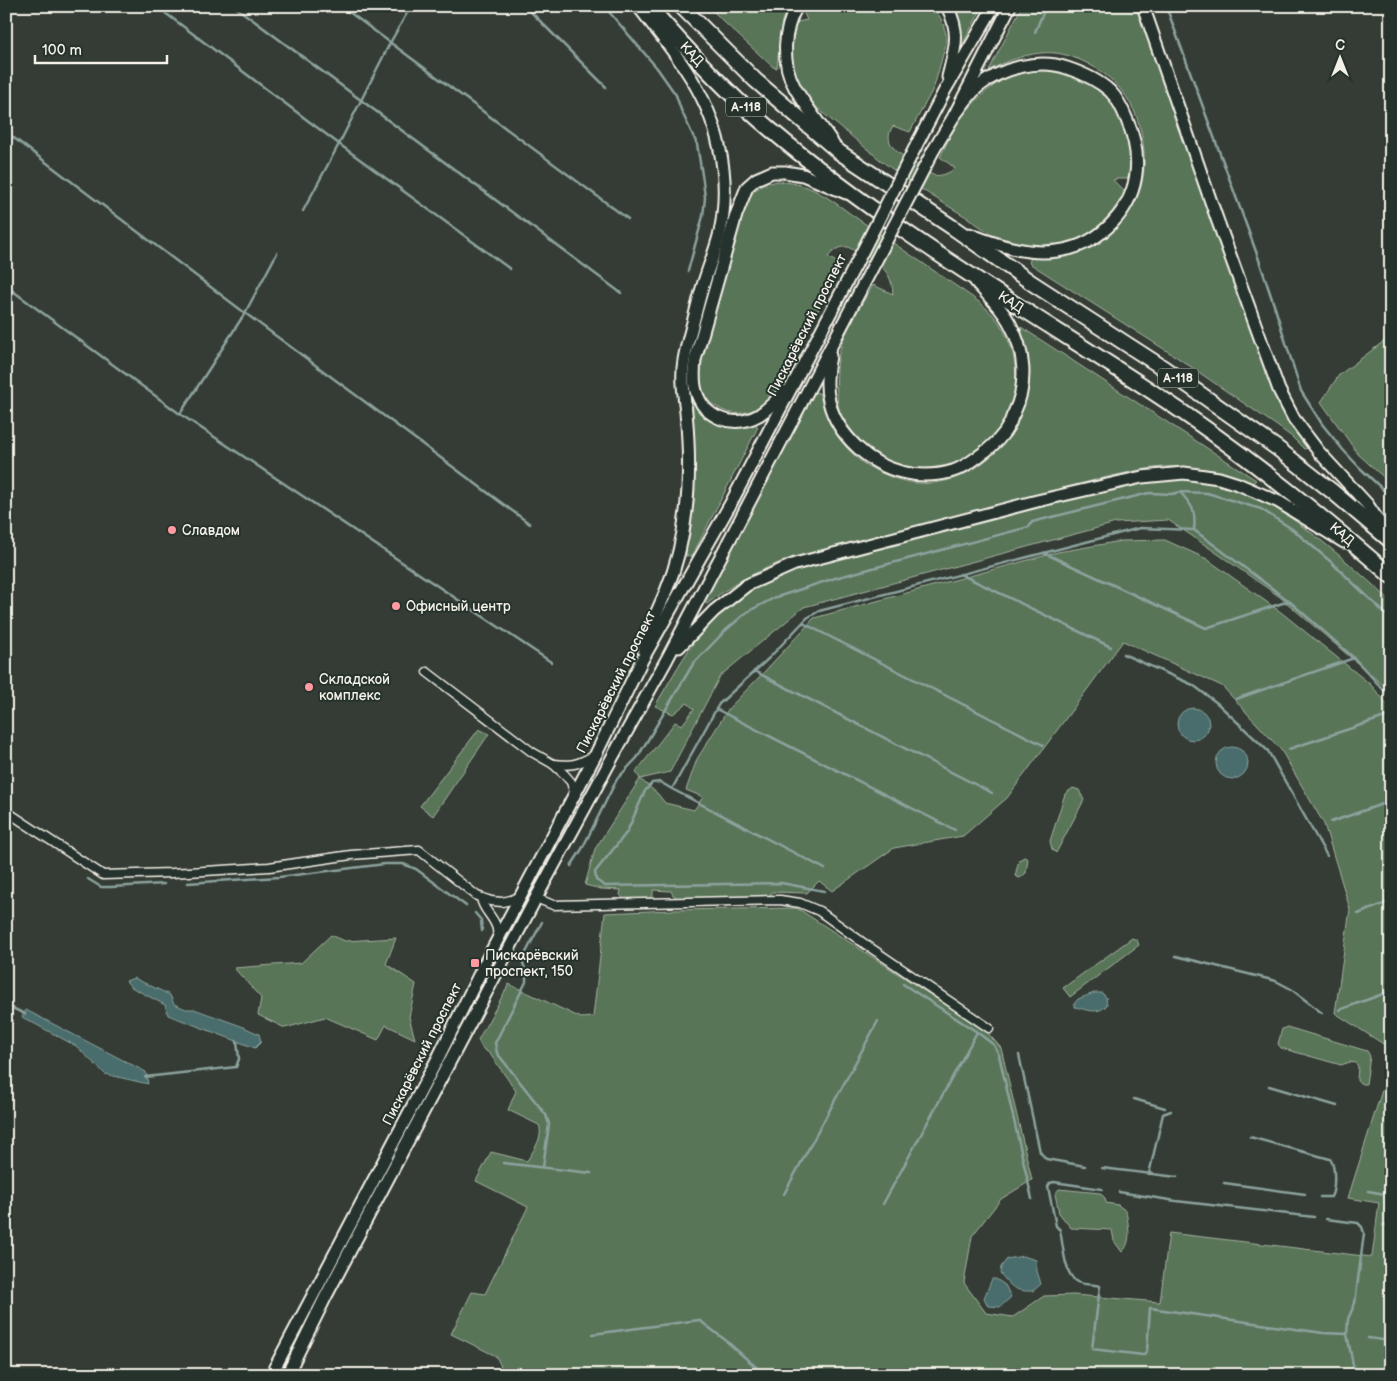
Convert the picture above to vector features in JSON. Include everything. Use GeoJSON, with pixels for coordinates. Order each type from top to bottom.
{"type":"FeatureCollection","features":[{"type":"Feature","properties":{"kind":"highway","name":"КАД"},"geometry":{"type":"LineString","coordinates":[[649,6],[710,73],[770,130],[855,196],[970,274],[1150,390],[1262,469],[1391,576]]}},
{"type":"Feature","properties":{"kind":"highway","name":"КАД"},"geometry":{"type":"LineString","coordinates":[[681,6],[755,80],[839,152],[1032,283],[1165,369],[1277,448],[1391,541]]}},
{"type":"Feature","properties":{"kind":"main road"},"geometry":{"type":"LineString","coordinates":[[638,6],[673,51],[700,94],[710,117],[724,165],[724,210],[720,234],[702,288],[684,361],[683,386],[689,452],[689,483],[679,556],[646,637],[642,660]]}},
{"type":"Feature","properties":{"kind":"main road"},"geometry":{"type":"LineString","coordinates":[[797,6],[788,26],[786,39],[785,54],[788,68],[794,86],[839,152]]}},
{"type":"Feature","properties":{"kind":"main road"},"geometry":{"type":"LineString","coordinates":[[945,90],[956,42],[956,31],[947,6]]}},
{"type":"Feature","properties":{"kind":"main road","name":"Пискарёвский проспект"},"geometry":{"type":"LineString","coordinates":[[271,1375],[575,795],[642,660],[731,503],[945,90],[994,6]]}},
{"type":"Feature","properties":{"kind":"main road","name":"Пискарёвский проспект"},"geometry":{"type":"LineString","coordinates":[[287,1375],[326,1296],[536,898],[667,659],[933,151],[954,116],[1010,6]]}},
{"type":"Feature","properties":{"kind":"main road"},"geometry":{"type":"LineString","coordinates":[[1143,6],[1279,390],[1294,419],[1314,445],[1367,504],[1391,541]]}},
{"type":"Feature","properties":{"kind":"main road"},"geometry":{"type":"LineString","coordinates":[[954,116],[978,88],[1001,74],[1024,66],[1046,63],[1060,65],[1088,76],[1109,90],[1117,100],[1131,129],[1136,148],[1137,165],[1132,192],[1117,219],[1101,234],[1069,249],[1044,252],[998,246],[955,229]]}},
{"type":"Feature","properties":{"kind":"main road"},"geometry":{"type":"LineString","coordinates":[[796,379],[770,407],[757,416],[742,421],[728,421],[715,417],[705,408],[696,391],[694,382],[695,360],[736,215],[747,188],[756,179],[772,172],[803,175],[855,196]]}},
{"type":"Feature","properties":{"kind":"main road"},"geometry":{"type":"LineString","coordinates":[[841,327],[831,354],[826,376],[828,400],[834,416],[848,439],[867,457],[898,472],[932,475],[953,471],[968,464],[997,441],[1009,424],[1021,396],[1023,382],[1023,367],[1018,341],[1009,321],[970,274]]}},
{"type":"Feature","properties":{"kind":"main road"},"geometry":{"type":"LineString","coordinates":[[667,659],[714,611],[747,585],[795,564],[1037,501],[1142,477],[1184,473],[1218,478],[1238,484],[1279,502],[1371,559]]}},
{"type":"Feature","properties":{"kind":"street"},"geometry":{"type":"LineString","coordinates":[[427,672],[532,752],[552,764],[571,782],[575,795]]}},
{"type":"Feature","properties":{"kind":"street"},"geometry":{"type":"LineString","coordinates":[[552,764],[570,766],[596,754]]}},
{"type":"Feature","properties":{"kind":"street"},"geometry":{"type":"LineString","coordinates":[[6,811],[103,875],[269,867],[351,855],[419,850],[481,898],[502,902],[521,896]]}},
{"type":"Feature","properties":{"kind":"street"},"geometry":{"type":"LineString","coordinates":[[481,898],[482,905],[497,927],[498,940]]}},
{"type":"Feature","properties":{"kind":"street"},"geometry":{"type":"LineString","coordinates":[[536,898],[553,905],[780,900],[800,903],[819,911],[990,1028]]}},
{"type":"Feature","properties":{"kind":"green space"},"geometry":{"type":"Polygon","coordinates":[[[708,6],[788,6],[782,21],[777,68],[773,67],[708,6]]]}},
{"type":"Feature","properties":{"kind":"green space"},"geometry":{"type":"Polygon","coordinates":[[[802,6],[934,6],[942,21],[946,34],[946,44],[934,87],[910,132],[893,126],[889,139],[894,149],[929,173],[942,175],[955,168],[940,157],[958,123],[968,109],[982,95],[997,83],[1019,72],[1049,69],[1071,75],[1095,88],[1113,105],[1119,114],[1125,126],[1131,159],[1128,179],[1113,180],[1125,192],[1112,212],[1095,229],[1086,236],[1064,245],[1050,247],[1021,246],[1008,243],[996,237],[923,190],[875,156],[825,115],[810,100],[798,83],[790,56],[793,25],[807,20],[802,6]]]}},
{"type":"Feature","properties":{"kind":"green space"},"geometry":{"type":"Polygon","coordinates":[[[950,6],[983,6],[962,45],[959,45],[950,6]]]}},
{"type":"Feature","properties":{"kind":"green space"},"geometry":{"type":"Polygon","coordinates":[[[1022,6],[1139,6],[1277,398],[1300,436],[1309,446],[1308,448],[1304,449],[1277,426],[1178,358],[1029,263],[1031,257],[1063,256],[1083,250],[1102,239],[1124,220],[1139,193],[1143,178],[1144,147],[1137,117],[1122,91],[1110,78],[1087,63],[1062,54],[1043,53],[1024,56],[989,70],[1022,6]]]}},
{"type":"Feature","properties":{"kind":"green space"},"geometry":{"type":"Polygon","coordinates":[[[778,181],[807,187],[827,197],[971,296],[994,316],[1004,330],[1010,346],[1016,379],[1014,395],[1002,427],[978,453],[940,467],[919,469],[905,467],[879,456],[871,450],[851,430],[841,415],[837,400],[837,374],[839,353],[845,335],[873,285],[893,294],[889,276],[879,264],[848,247],[837,249],[828,257],[841,265],[778,390],[772,397],[751,411],[742,413],[725,411],[707,400],[702,389],[701,358],[743,211],[748,199],[755,190],[778,181]]]}},
{"type":"Feature","properties":{"kind":"green space"},"geometry":{"type":"Polygon","coordinates":[[[1021,327],[1256,480],[1253,483],[1212,471],[1176,466],[1120,474],[791,558],[747,577],[707,604],[703,602],[815,392],[819,393],[827,416],[838,437],[852,454],[863,463],[886,475],[906,481],[925,483],[944,481],[962,476],[993,454],[1005,439],[1023,408],[1028,389],[1028,380],[1021,327]]]}},
{"type":"Feature","properties":{"kind":"green space"},"geometry":{"type":"Polygon","coordinates":[[[1391,336],[1391,484],[1358,454],[1321,402],[1339,375],[1391,336]]]}},
{"type":"Feature","properties":{"kind":"green space"},"geometry":{"type":"Polygon","coordinates":[[[692,399],[704,416],[716,423],[742,426],[755,423],[758,427],[692,556],[686,556],[694,487],[690,401],[692,399]]]}},
{"type":"Feature","properties":{"kind":"green space"},"geometry":{"type":"Polygon","coordinates":[[[1182,478],[1225,485],[1250,494],[1269,504],[1306,529],[1391,601],[1391,692],[1280,597],[1168,520],[1116,523],[804,607],[720,676],[670,772],[640,779],[636,772],[675,722],[682,725],[694,709],[687,703],[673,714],[655,706],[683,659],[704,629],[716,616],[745,593],[793,570],[1141,482],[1182,478]]]}},
{"type":"Feature","properties":{"kind":"green space"},"geometry":{"type":"Polygon","coordinates":[[[1165,540],[1207,559],[1282,613],[1370,684],[1391,708],[1391,1049],[1335,1013],[1350,909],[1324,824],[1281,750],[1222,686],[1123,641],[1007,798],[963,836],[894,848],[832,891],[819,881],[807,893],[772,892],[770,897],[678,898],[671,891],[653,890],[653,896],[647,899],[624,899],[620,895],[621,890],[601,889],[585,885],[595,849],[640,779],[658,794],[665,803],[694,810],[703,797],[686,790],[697,759],[729,708],[814,618],[1058,552],[1121,541],[1165,540]]]}},
{"type":"Feature","properties":{"kind":"green space"},"geometry":{"type":"Polygon","coordinates":[[[479,729],[489,734],[433,816],[420,806],[479,729]]]}},
{"type":"Feature","properties":{"kind":"green space"},"geometry":{"type":"Polygon","coordinates":[[[1073,788],[1079,790],[1084,800],[1056,853],[1052,849],[1050,841],[1065,794],[1073,788]]]}},
{"type":"Feature","properties":{"kind":"green space"},"geometry":{"type":"Polygon","coordinates":[[[1024,857],[1028,859],[1026,873],[1020,878],[1015,876],[1019,860],[1024,857]]]}},
{"type":"Feature","properties":{"kind":"green space"},"geometry":{"type":"Polygon","coordinates":[[[797,908],[986,1031],[1001,1048],[1032,1180],[1001,1199],[972,1236],[964,1283],[986,1313],[1013,1317],[1044,1296],[1074,1295],[1160,1302],[1169,1233],[1372,1257],[1379,1203],[1348,1198],[1390,1065],[1391,1056],[1391,1375],[505,1375],[496,1356],[451,1334],[472,1292],[485,1294],[528,1207],[476,1181],[491,1152],[527,1161],[537,1144],[540,1134],[539,1125],[508,1110],[516,1091],[490,1054],[482,1048],[478,1040],[509,984],[581,1018],[593,1017],[605,913],[797,908]]]}},
{"type":"Feature","properties":{"kind":"green space"},"geometry":{"type":"Polygon","coordinates":[[[331,935],[345,941],[396,938],[386,964],[416,984],[409,1017],[415,1039],[386,1025],[378,1040],[325,1017],[285,1028],[258,1015],[261,998],[234,968],[301,963],[331,935]]]}},
{"type":"Feature","properties":{"kind":"green space"},"geometry":{"type":"Polygon","coordinates":[[[1132,938],[1137,940],[1139,945],[1070,997],[1063,988],[1132,938]]]}},
{"type":"Feature","properties":{"kind":"green space"},"geometry":{"type":"Polygon","coordinates":[[[1287,1027],[1367,1051],[1370,1056],[1366,1084],[1357,1081],[1358,1066],[1355,1063],[1350,1062],[1341,1065],[1281,1048],[1278,1044],[1282,1029],[1287,1027]]]}},
{"type":"Feature","properties":{"kind":"green space"},"geometry":{"type":"Polygon","coordinates":[[[1059,1189],[1100,1193],[1105,1198],[1106,1203],[1118,1205],[1126,1211],[1129,1238],[1122,1252],[1114,1241],[1112,1230],[1071,1228],[1059,1213],[1055,1194],[1059,1189]]]}},
{"type":"Feature","properties":{"kind":"water"},"geometry":{"type":"Polygon","coordinates":[[[1193,708],[1204,713],[1209,724],[1204,735],[1193,740],[1182,735],[1177,724],[1182,713],[1193,708]]]}},
{"type":"Feature","properties":{"kind":"water"},"geometry":{"type":"Polygon","coordinates":[[[1232,747],[1243,752],[1248,763],[1243,774],[1232,779],[1221,774],[1216,763],[1221,752],[1232,747]]]}},
{"type":"Feature","properties":{"kind":"water"},"geometry":{"type":"Polygon","coordinates":[[[134,978],[170,995],[174,1004],[186,1009],[194,1009],[259,1034],[261,1042],[255,1048],[168,1015],[165,1005],[131,987],[126,981],[134,978]]]}},
{"type":"Feature","properties":{"kind":"water"},"geometry":{"type":"Polygon","coordinates":[[[1094,993],[1102,993],[1106,997],[1107,1005],[1104,1008],[1092,1011],[1075,1007],[1074,1004],[1078,999],[1094,993]]]}},
{"type":"Feature","properties":{"kind":"water"},"geometry":{"type":"Polygon","coordinates":[[[26,1010],[146,1072],[148,1084],[105,1074],[76,1046],[22,1017],[26,1010]]]}},
{"type":"Feature","properties":{"kind":"water"},"geometry":{"type":"Polygon","coordinates":[[[1023,1256],[1036,1260],[1041,1284],[1033,1291],[1022,1291],[1014,1288],[1000,1273],[1001,1267],[1007,1259],[1023,1256]]]}},
{"type":"Feature","properties":{"kind":"water"},"geometry":{"type":"Polygon","coordinates":[[[992,1279],[996,1279],[1005,1285],[1011,1297],[1000,1307],[988,1306],[984,1298],[992,1279]]]}},
{"type":"Feature","properties":{"kind":"waterway"},"geometry":{"type":"LineString","coordinates":[[156,6],[339,144],[510,269]]}},
{"type":"Feature","properties":{"kind":"waterway"},"geometry":{"type":"LineString","coordinates":[[234,6],[621,293]]}},
{"type":"Feature","properties":{"kind":"waterway"},"geometry":{"type":"LineString","coordinates":[[341,6],[628,219]]}},
{"type":"Feature","properties":{"kind":"waterway"},"geometry":{"type":"LineString","coordinates":[[303,211],[411,6]]}},
{"type":"Feature","properties":{"kind":"waterway"},"geometry":{"type":"LineString","coordinates":[[525,6],[606,87]]}},
{"type":"Feature","properties":{"kind":"waterway"},"geometry":{"type":"LineString","coordinates":[[604,6],[657,68],[676,95],[697,144],[705,198],[703,216],[688,271]]}},
{"type":"Feature","properties":{"kind":"waterway"},"geometry":{"type":"LineString","coordinates":[[1035,32],[1046,6]]}},
{"type":"Feature","properties":{"kind":"waterway"},"geometry":{"type":"LineString","coordinates":[[1166,6],[1258,257],[1301,391],[1322,424],[1344,451],[1391,497]]}},
{"type":"Feature","properties":{"kind":"waterway"},"geometry":{"type":"LineString","coordinates":[[6,132],[245,313],[530,524]]}},
{"type":"Feature","properties":{"kind":"waterway"},"geometry":{"type":"LineString","coordinates":[[180,414],[245,313],[277,253]]}},
{"type":"Feature","properties":{"kind":"waterway"},"geometry":{"type":"LineString","coordinates":[[6,286],[180,414],[551,662]]}},
{"type":"Feature","properties":{"kind":"waterway"},"geometry":{"type":"LineString","coordinates":[[1180,492],[1193,509],[1194,530]]}},
{"type":"Feature","properties":{"kind":"waterway"},"geometry":{"type":"LineString","coordinates":[[571,866],[582,849],[617,779],[637,758],[693,664],[726,630],[747,612],[774,598],[835,578],[1029,527],[1032,522],[1149,493],[1207,493],[1261,509],[1292,529],[1330,561],[1391,619]]}},
{"type":"Feature","properties":{"kind":"waterway"},"geometry":{"type":"LineString","coordinates":[[824,891],[781,883],[605,886],[596,880],[595,872],[627,832],[645,791],[652,783],[660,782],[672,789],[719,704],[769,658],[807,618],[819,611],[1140,528],[1194,530],[1289,601],[1354,658],[1391,698]]}},
{"type":"Feature","properties":{"kind":"waterway"},"geometry":{"type":"LineString","coordinates":[[1044,553],[1206,628],[1289,601]]}},
{"type":"Feature","properties":{"kind":"waterway"},"geometry":{"type":"LineString","coordinates":[[960,574],[1111,647]]}},
{"type":"Feature","properties":{"kind":"waterway"},"geometry":{"type":"LineString","coordinates":[[803,623],[1043,745]]}},
{"type":"Feature","properties":{"kind":"waterway"},"geometry":{"type":"LineString","coordinates":[[1123,654],[1193,685],[1217,703],[1268,751],[1327,856]]}},
{"type":"Feature","properties":{"kind":"waterway"},"geometry":{"type":"LineString","coordinates":[[1236,699],[1354,658]]}},
{"type":"Feature","properties":{"kind":"waterway"},"geometry":{"type":"LineString","coordinates":[[754,671],[992,793]]}},
{"type":"Feature","properties":{"kind":"waterway"},"geometry":{"type":"LineString","coordinates":[[716,709],[955,830]]}},
{"type":"Feature","properties":{"kind":"waterway"},"geometry":{"type":"LineString","coordinates":[[1289,749],[1391,715]]}},
{"type":"Feature","properties":{"kind":"waterway"},"geometry":{"type":"LineString","coordinates":[[672,789],[825,869]]}},
{"type":"Feature","properties":{"kind":"waterway"},"geometry":{"type":"LineString","coordinates":[[1331,822],[1391,801]]}},
{"type":"Feature","properties":{"kind":"waterway"},"geometry":{"type":"LineString","coordinates":[[188,883],[279,877],[385,864],[403,864],[416,869],[466,906]]}},
{"type":"Feature","properties":{"kind":"waterway"},"geometry":{"type":"LineString","coordinates":[[88,879],[101,887],[164,884]]}},
{"type":"Feature","properties":{"kind":"waterway"},"geometry":{"type":"LineString","coordinates":[[1358,914],[1391,901]]}},
{"type":"Feature","properties":{"kind":"waterway"},"geometry":{"type":"LineString","coordinates":[[475,913],[481,920],[482,931]]}},
{"type":"Feature","properties":{"kind":"waterway"},"geometry":{"type":"LineString","coordinates":[[542,922],[522,960],[526,972],[526,982],[495,1043],[497,1053],[546,1115],[549,1124],[543,1167]]}},
{"type":"Feature","properties":{"kind":"waterway"},"geometry":{"type":"LineString","coordinates":[[1176,956],[1276,981],[1291,989],[1322,1013]]}},
{"type":"Feature","properties":{"kind":"waterway"},"geometry":{"type":"LineString","coordinates":[[903,984],[994,1045],[999,1055],[1032,1199]]}},
{"type":"Feature","properties":{"kind":"waterway"},"geometry":{"type":"LineString","coordinates":[[1339,1010],[1391,991]]}},
{"type":"Feature","properties":{"kind":"waterway"},"geometry":{"type":"LineString","coordinates":[[6,1008],[10,1007],[25,1014]]}},
{"type":"Feature","properties":{"kind":"waterway"},"geometry":{"type":"LineString","coordinates":[[784,1194],[878,1021]]}},
{"type":"Feature","properties":{"kind":"waterway"},"geometry":{"type":"LineString","coordinates":[[883,1204],[977,1032]]}},
{"type":"Feature","properties":{"kind":"waterway"},"geometry":{"type":"LineString","coordinates":[[145,1077],[236,1067],[239,1059],[237,1041]]}},
{"type":"Feature","properties":{"kind":"waterway"},"geometry":{"type":"LineString","coordinates":[[1019,1055],[1040,1152],[1046,1159],[1085,1166]]}},
{"type":"Feature","properties":{"kind":"waterway"},"geometry":{"type":"LineString","coordinates":[[1269,1086],[1337,1106]]}},
{"type":"Feature","properties":{"kind":"waterway"},"geometry":{"type":"LineString","coordinates":[[1134,1099],[1165,1108]]}},
{"type":"Feature","properties":{"kind":"waterway"},"geometry":{"type":"LineString","coordinates":[[1149,1174],[1163,1114],[1171,1111]]}},
{"type":"Feature","properties":{"kind":"waterway"},"geometry":{"type":"LineString","coordinates":[[1250,1137],[1330,1159],[1334,1172],[1332,1194],[1331,1197],[1320,1197]]}},
{"type":"Feature","properties":{"kind":"waterway"},"geometry":{"type":"LineString","coordinates":[[1384,1157],[1391,1155]]}},
{"type":"Feature","properties":{"kind":"waterway"},"geometry":{"type":"LineString","coordinates":[[503,1163],[591,1173]]}},
{"type":"Feature","properties":{"kind":"waterway"},"geometry":{"type":"LineString","coordinates":[[1102,1168],[1177,1177]]}},
{"type":"Feature","properties":{"kind":"waterway"},"geometry":{"type":"LineString","coordinates":[[1102,1189],[1054,1182],[1050,1183],[1048,1187],[1069,1273],[1077,1282],[1100,1286],[1092,1349],[1143,1355],[1147,1351],[1150,1308],[1323,1333],[1347,1334]]}},
{"type":"Feature","properties":{"kind":"waterway"},"geometry":{"type":"LineString","coordinates":[[1224,1183],[1305,1194]]}},
{"type":"Feature","properties":{"kind":"waterway"},"geometry":{"type":"LineString","coordinates":[[1368,1191],[1391,1195]]}},
{"type":"Feature","properties":{"kind":"waterway"},"geometry":{"type":"LineString","coordinates":[[1119,1192],[1176,1201],[1314,1217]]}},
{"type":"Feature","properties":{"kind":"waterway"},"geometry":{"type":"LineString","coordinates":[[1326,1219],[1358,1223],[1364,1233],[1355,1303],[1348,1319],[1347,1334],[1355,1375]]}},
{"type":"Feature","properties":{"kind":"waterway"},"geometry":{"type":"LineString","coordinates":[[1383,1225],[1391,1226]]}},
{"type":"Feature","properties":{"kind":"waterway"},"geometry":{"type":"LineString","coordinates":[[593,1334],[699,1320],[765,1375]]}},
{"type":"Feature","properties":{"kind":"waterway"},"geometry":{"type":"LineString","coordinates":[[1368,1338],[1391,1341]]}},
{"type":"Feature","properties":{"kind":"place","name":"Славдом"},"geometry":{"type":"Point","coordinates":[172,530]}},
{"type":"Feature","properties":{"kind":"place","name":"Офисный центр"},"geometry":{"type":"Point","coordinates":[396,606]}},
{"type":"Feature","properties":{"kind":"place","name":"Складской комплекс"},"geometry":{"type":"Point","coordinates":[309,687]}},
{"type":"Feature","properties":{"kind":"place","name":"Пискарёвский проспект, 150"},"geometry":{"type":"Point","coordinates":[475,963]}}]}
